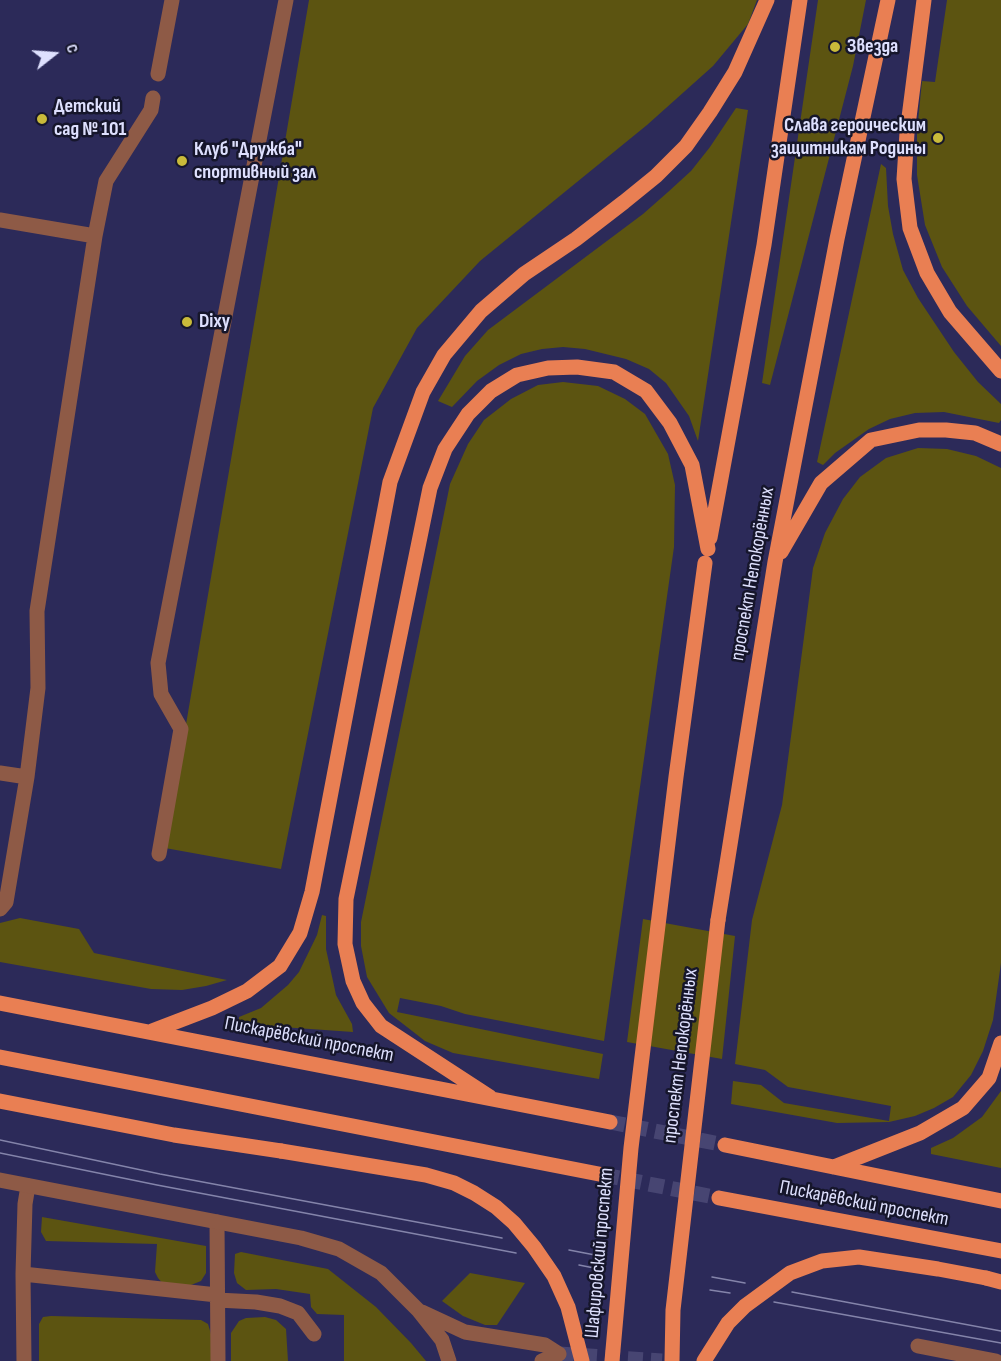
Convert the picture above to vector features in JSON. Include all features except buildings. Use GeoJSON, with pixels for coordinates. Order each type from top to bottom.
{"type":"FeatureCollection","features":[{"type":"Feature","properties":{"kind":"main road"},"geometry":{"type":"LineString","coordinates":[[152,1031],[247,992],[280,966],[300,933],[312,892],[390,482],[423,392],[444,354],[481,311],[524,274],[576,239],[616,208],[656,176],[686,146],[735,72],[767,0]]}},
{"type":"Feature","properties":{"kind":"main road","name":"проспект Непокорённых"},"geometry":{"type":"LineString","coordinates":[[631,1148],[676,777],[706,556],[764,245],[800,0]]}},
{"type":"Feature","properties":{"kind":"main road","name":"проспект Непокорённых"},"geometry":{"type":"LineString","coordinates":[[672,1361],[673,1310],[718,921],[774,568],[837,239],[888,0]]}},
{"type":"Feature","properties":{"kind":"main road"},"geometry":{"type":"LineString","coordinates":[[924,0],[907,133],[904,179],[910,228],[927,273],[950,312],[1001,371]]}},
{"type":"Feature","properties":{"kind":"main road"},"geometry":{"type":"LineString","coordinates":[[490,1097],[381,1026],[363,1003],[353,981],[345,944],[346,899],[430,488],[445,449],[468,414],[491,391],[517,375],[548,368],[577,367],[614,372],[646,392],[670,423],[692,465],[706,556]]}},
{"type":"Feature","properties":{"kind":"main road"},"geometry":{"type":"LineString","coordinates":[[774,568],[821,483],[871,440],[919,430],[946,430],[975,433],[1001,444]]}},
{"type":"Feature","properties":{"kind":"main road","name":"Пискарёвский проспект"},"geometry":{"type":"LineString","coordinates":[[0,1002],[610,1122]]}},
{"type":"Feature","properties":{"kind":"main road"},"geometry":{"type":"LineString","coordinates":[[834,1167],[920,1133],[963,1108],[989,1078],[1001,1043]]}},
{"type":"Feature","properties":{"kind":"main road"},"geometry":{"type":"LineString","coordinates":[[0,1057],[604,1175]]}},
{"type":"Feature","properties":{"kind":"main road"},"geometry":{"type":"LineString","coordinates":[[0,1101],[174,1134],[426,1174],[454,1183],[496,1207],[534,1246],[554,1276],[568,1307],[582,1361]]}},
{"type":"Feature","properties":{"kind":"main road","name":"Пискарёвский проспект"},"geometry":{"type":"LineString","coordinates":[[724,1145],[1001,1201]]}},
{"type":"Feature","properties":{"kind":"main road","name":"Шафировский проспект"},"geometry":{"type":"LineString","coordinates":[[612,1361],[631,1148]]}},
{"type":"Feature","properties":{"kind":"main road","name":"Пискарёвский проспект"},"geometry":{"type":"LineString","coordinates":[[719,1198],[1001,1251]]}},
{"type":"Feature","properties":{"kind":"main road"},"geometry":{"type":"LineString","coordinates":[[704,1361],[728,1323],[746,1306],[790,1273],[822,1261],[859,1257],[994,1280]]}},
{"type":"Feature","properties":{"kind":"street"},"geometry":{"type":"LineString","coordinates":[[158,74],[172,0]]}},
{"type":"Feature","properties":{"kind":"street"},"geometry":{"type":"LineString","coordinates":[[159,854],[181,729],[161,694],[158,663],[286,0]]}},
{"type":"Feature","properties":{"kind":"street"},"geometry":{"type":"LineString","coordinates":[[0,909],[6,902],[27,777],[38,688],[37,611],[95,236],[106,181],[151,110],[153,98]]}},
{"type":"Feature","properties":{"kind":"street"},"geometry":{"type":"LineString","coordinates":[[0,220],[95,236]]}},
{"type":"Feature","properties":{"kind":"street"},"geometry":{"type":"LineString","coordinates":[[0,773],[27,777]]}},
{"type":"Feature","properties":{"kind":"street"},"geometry":{"type":"LineString","coordinates":[[0,1180],[301,1238],[339,1249],[381,1273],[419,1311],[442,1340],[449,1361]]}},
{"type":"Feature","properties":{"kind":"street"},"geometry":{"type":"LineString","coordinates":[[24,1361],[23,1274],[25,1204],[28,1186]]}},
{"type":"Feature","properties":{"kind":"street"},"geometry":{"type":"LineString","coordinates":[[217,1222],[218,1361]]}},
{"type":"Feature","properties":{"kind":"street"},"geometry":{"type":"LineString","coordinates":[[23,1274],[280,1306],[298,1313],[314,1334]]}},
{"type":"Feature","properties":{"kind":"street"},"geometry":{"type":"LineString","coordinates":[[419,1311],[465,1332],[545,1346],[559,1354],[542,1361]]}},
{"type":"Feature","properties":{"kind":"street"},"geometry":{"type":"LineString","coordinates":[[918,1346],[996,1361]]}},
{"type":"Feature","properties":{"kind":"shaded area"},"geometry":{"type":"Polygon","coordinates":[[[309,0],[757,0],[748,24],[713,66],[647,125],[480,261],[417,328],[373,408],[281,869],[165,848],[309,0]]]}},
{"type":"Feature","properties":{"kind":"shaded area"},"geometry":{"type":"Polygon","coordinates":[[[818,0],[866,0],[853,66],[770,385],[762,383],[818,0]]]}},
{"type":"Feature","properties":{"kind":"shaded area"},"geometry":{"type":"Polygon","coordinates":[[[947,0],[1001,0],[1001,346],[967,306],[942,267],[925,225],[917,175],[917,132],[922,81],[935,82],[947,0]]]}},
{"type":"Feature","properties":{"kind":"shaded area"},"geometry":{"type":"Polygon","coordinates":[[[736,108],[748,110],[698,441],[689,416],[666,383],[649,369],[626,359],[585,349],[563,347],[521,354],[499,365],[477,381],[452,407],[438,401],[465,356],[488,330],[643,214],[668,192],[691,171],[736,108]]]}},
{"type":"Feature","properties":{"kind":"shaded area"},"geometry":{"type":"Polygon","coordinates":[[[881,164],[886,168],[888,206],[903,270],[918,298],[954,352],[978,382],[1001,404],[1001,420],[999,423],[944,412],[915,413],[890,419],[869,429],[835,453],[823,465],[817,462],[881,164]]]}},
{"type":"Feature","properties":{"kind":"shaded area"},"geometry":{"type":"Polygon","coordinates":[[[563,382],[598,386],[625,399],[645,414],[668,454],[675,485],[674,547],[604,1041],[465,1014],[441,1006],[400,998],[397,1012],[603,1054],[599,1079],[453,1053],[425,1041],[389,1013],[367,977],[361,946],[361,922],[450,484],[468,444],[484,420],[511,399],[538,385],[563,382]]]}},
{"type":"Feature","properties":{"kind":"shaded area"},"geometry":{"type":"Polygon","coordinates":[[[918,448],[947,449],[976,456],[1001,468],[1001,963],[993,1020],[983,1051],[971,1075],[953,1097],[915,1116],[889,1122],[837,1123],[731,1104],[733,1081],[761,1085],[784,1103],[889,1121],[891,1106],[788,1087],[765,1070],[735,1064],[752,920],[782,805],[813,568],[825,533],[843,499],[860,477],[886,458],[918,448]]]}},
{"type":"Feature","properties":{"kind":"shaded area"},"geometry":{"type":"Polygon","coordinates":[[[322,915],[326,916],[326,949],[336,995],[352,1024],[353,1032],[239,1024],[239,1017],[261,1008],[288,985],[299,972],[317,935],[322,915]]]}},
{"type":"Feature","properties":{"kind":"shaded area"},"geometry":{"type":"Polygon","coordinates":[[[20,918],[79,929],[94,953],[227,980],[182,990],[151,989],[0,962],[0,923],[20,918]]]}},
{"type":"Feature","properties":{"kind":"shaded area"},"geometry":{"type":"Polygon","coordinates":[[[643,919],[735,936],[722,1059],[627,1042],[643,919]]]}},
{"type":"Feature","properties":{"kind":"shaded area"},"geometry":{"type":"Polygon","coordinates":[[[1001,1091],[1001,1168],[931,1154],[931,1148],[953,1138],[982,1117],[1001,1091]]]}},
{"type":"Feature","properties":{"kind":"shaded area"},"geometry":{"type":"Polygon","coordinates":[[[42,1217],[206,1246],[206,1273],[201,1281],[191,1285],[164,1285],[155,1272],[157,1244],[46,1241],[41,1232],[42,1217]]]}},
{"type":"Feature","properties":{"kind":"shaded area"},"geometry":{"type":"Polygon","coordinates":[[[241,1252],[328,1269],[376,1307],[426,1361],[344,1361],[344,1315],[317,1314],[311,1307],[310,1294],[276,1289],[246,1290],[237,1283],[234,1273],[235,1254],[241,1252]]]}},
{"type":"Feature","properties":{"kind":"shaded area"},"geometry":{"type":"Polygon","coordinates":[[[470,1273],[525,1283],[497,1325],[485,1325],[463,1316],[442,1301],[470,1273]]]}},
{"type":"Feature","properties":{"kind":"shaded area"},"geometry":{"type":"Polygon","coordinates":[[[43,1317],[201,1320],[208,1324],[211,1334],[211,1361],[39,1361],[39,1324],[43,1317]]]}},
{"type":"Feature","properties":{"kind":"shaded area"},"geometry":{"type":"Polygon","coordinates":[[[265,1317],[276,1320],[286,1329],[288,1361],[231,1361],[231,1333],[239,1321],[246,1318],[265,1317]]]}},
{"type":"Feature","properties":{"kind":"tunnel"},"geometry":{"type":"LineString","coordinates":[[610,1122],[725,1145]]}},
{"type":"Feature","properties":{"kind":"tunnel"},"geometry":{"type":"LineString","coordinates":[[604,1175],[719,1198]]}},
{"type":"Feature","properties":{"kind":"tunnel"},"geometry":{"type":"LineString","coordinates":[[559,1354],[662,1361]]}},
{"type":"Feature","properties":{"kind":"tram line"},"geometry":{"type":"LineString","coordinates":[[0,1140],[160,1174],[502,1238]]}},
{"type":"Feature","properties":{"kind":"tram line"},"geometry":{"type":"LineString","coordinates":[[0,1153],[516,1253]]}},
{"type":"Feature","properties":{"kind":"tram line"},"geometry":{"type":"LineString","coordinates":[[569,1250],[595,1255]]}},
{"type":"Feature","properties":{"kind":"tram line"},"geometry":{"type":"LineString","coordinates":[[579,1265],[594,1268]]}},
{"type":"Feature","properties":{"kind":"tram line"},"geometry":{"type":"LineString","coordinates":[[712,1277],[745,1283]]}},
{"type":"Feature","properties":{"kind":"tram line"},"geometry":{"type":"LineString","coordinates":[[710,1290],[730,1293]]}},
{"type":"Feature","properties":{"kind":"tram line"},"geometry":{"type":"LineString","coordinates":[[792,1292],[1001,1331]]}},
{"type":"Feature","properties":{"kind":"tram line"},"geometry":{"type":"LineString","coordinates":[[774,1302],[1001,1343]]}},
{"type":"Feature","properties":{"kind":"place","name":"Звезда"},"geometry":{"type":"Point","coordinates":[835,47]}},
{"type":"Feature","properties":{"kind":"place","name":"Детский сад № 101"},"geometry":{"type":"Point","coordinates":[42,119]}},
{"type":"Feature","properties":{"kind":"place","name":"Слава героическим защитникам Родины"},"geometry":{"type":"Point","coordinates":[938,138]}},
{"type":"Feature","properties":{"kind":"place","name":"Клуб \"Дружба\" спортивный зал"},"geometry":{"type":"Point","coordinates":[182,161]}},
{"type":"Feature","properties":{"kind":"place","name":"Dixy"},"geometry":{"type":"Point","coordinates":[187,322]}}]}
